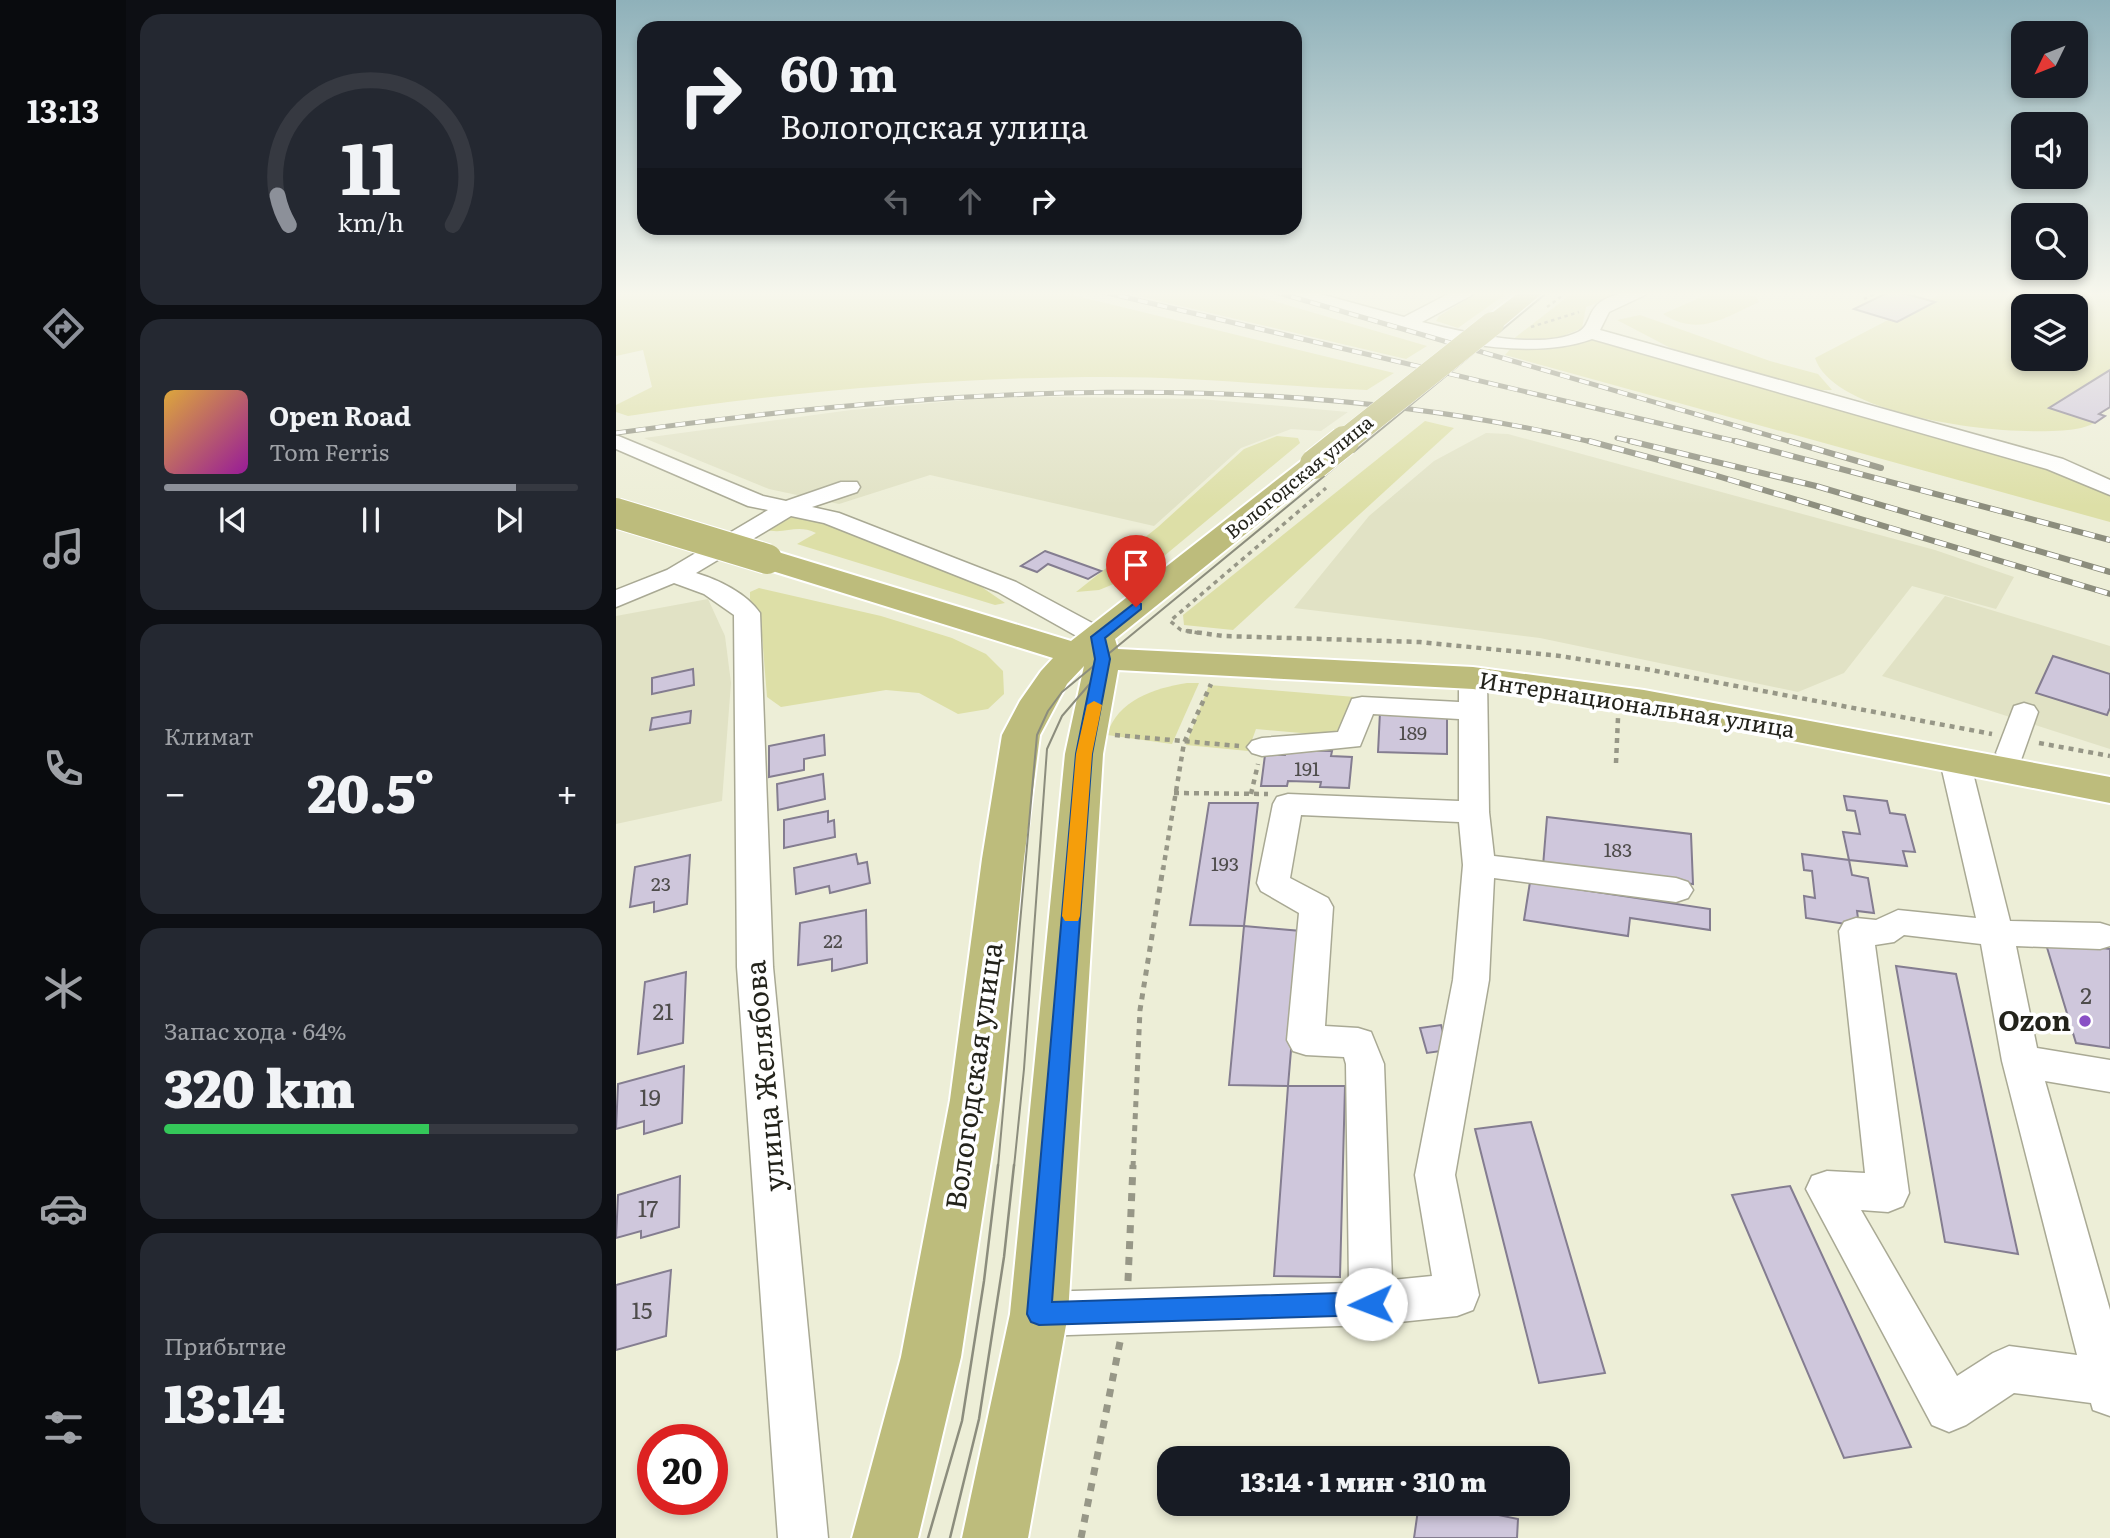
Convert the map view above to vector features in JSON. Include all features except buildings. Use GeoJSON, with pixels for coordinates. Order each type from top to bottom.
{"type":"FeatureCollection","features":[{"type":"Feature","properties":{"kind":"main road","name":"Вологодская улица"},"geometry":{"type":"LineString","coordinates":[[885,1538],[931,1357],[968,1140],[1021,736],[1053,678],[1325,472],[1448,363]]}},
{"type":"Feature","properties":{"kind":"main road"},"geometry":{"type":"LineString","coordinates":[[616,513],[986,625],[1092,650],[1039,1314],[995,1538]]}},
{"type":"Feature","properties":{"kind":"main road","name":"Интернациональная улица"},"geometry":{"type":"LineString","coordinates":[[1092,650],[1220,647],[1388,652],[1536,666],[2110,771]]}},
{"type":"Feature","properties":{"kind":"main road","name":"Интернациональная улица"},"geometry":{"type":"LineString","coordinates":[[1092,650],[1472,694],[1644,701],[2110,790]]}},
{"type":"Feature","properties":{"kind":"street"},"geometry":{"type":"LineString","coordinates":[[1695,363],[2074,470],[2110,488]]}},
{"type":"Feature","properties":{"kind":"street"},"geometry":{"type":"LineString","coordinates":[[616,441],[756,501],[831,518],[1007,587],[1092,650]]}},
{"type":"Feature","properties":{"kind":"street"},"geometry":{"type":"LineString","coordinates":[[616,599],[674,576],[790,507],[849,487]]}},
{"type":"Feature","properties":{"kind":"street","name":"улица Желябова"},"geometry":{"type":"LineString","coordinates":[[674,576],[711,587],[739,602],[747,613],[755,967],[803,1538]]}},
{"type":"Feature","properties":{"kind":"street"},"geometry":{"type":"LineString","coordinates":[[1039,1314],[1371,1304],[1457,1295],[1435,1175],[1471,980],[1479,865],[1474,812],[1472,694],[1362,705],[1350,740],[1262,747]]}},
{"type":"Feature","properties":{"kind":"street"},"geometry":{"type":"LineString","coordinates":[[2011,753],[2024,712]]}},
{"type":"Feature","properties":{"kind":"street"},"geometry":{"type":"LineString","coordinates":[[1955,761],[1996,933],[2021,1061],[2109,1387],[2009,1369],[1949,1408],[1827,1189],[1888,1193],[1856,931],[1882,933],[1898,922],[1996,933],[2100,936]]}},
{"type":"Feature","properties":{"kind":"street"},"geometry":{"type":"LineString","coordinates":[[1371,1304],[1364,1065],[1358,1043],[1306,1040],[1316,907],[1273,883],[1288,804],[1474,812]]}},
{"type":"Feature","properties":{"kind":"street"},"geometry":{"type":"LineString","coordinates":[[1479,865],[1676,890]]}},
{"type":"Feature","properties":{"kind":"street"},"geometry":{"type":"LineString","coordinates":[[2021,1061],[2110,1076]]}},
{"type":"Feature","properties":{"kind":"path"},"geometry":{"type":"LineString","coordinates":[[1223,636],[1181,630],[1170,621],[1325,472]]}},
{"type":"Feature","properties":{"kind":"path"},"geometry":{"type":"LineString","coordinates":[[1081,1538],[1126,1312],[1140,1010],[1184,743],[1213,681]]}},
{"type":"Feature","properties":{"kind":"path"},"geometry":{"type":"LineString","coordinates":[[1605,715],[1631,720]]}},
{"type":"Feature","properties":{"kind":"path"},"geometry":{"type":"LineString","coordinates":[[1616,763],[1618,718]]}},
{"type":"Feature","properties":{"kind":"path"},"geometry":{"type":"LineString","coordinates":[[1111,734],[1184,743],[1262,747],[1251,793]]}},
{"type":"Feature","properties":{"kind":"path"},"geometry":{"type":"LineString","coordinates":[[1174,793],[1266,794],[1288,804]]}},
{"type":"Feature","properties":{"kind":"shaded area"},"geometry":{"type":"Polygon","coordinates":[[[989,398],[1201,399],[1348,412],[1321,431],[1291,429],[1241,448],[1154,526],[930,475],[839,504],[769,489],[644,438],[851,410],[989,398]]]}},
{"type":"Feature","properties":{"kind":"shaded area"},"geometry":{"type":"Polygon","coordinates":[[[1486,433],[1508,434],[1935,550],[2014,577],[1996,609],[1912,586],[1844,673],[1798,692],[1540,638],[1294,608],[1369,516],[1434,461],[1486,433]]]}},
{"type":"Feature","properties":{"kind":"shaded area"},"geometry":{"type":"Polygon","coordinates":[[[1945,596],[2110,646],[2110,749],[1882,676],[1945,596]]]}},
{"type":"Feature","properties":{"kind":"shaded area"},"geometry":{"type":"Polygon","coordinates":[[[708,599],[725,636],[731,683],[722,801],[616,824],[616,616],[708,599]]]}},
{"type":"Feature","properties":{"kind":"green space"},"geometry":{"type":"Polygon","coordinates":[[[646,363],[1352,363],[1394,373],[1367,390],[1140,377],[1048,378],[927,383],[807,393],[628,416],[616,412],[616,405],[652,387],[646,363]]]}},
{"type":"Feature","properties":{"kind":"green space"},"geometry":{"type":"Polygon","coordinates":[[[1533,363],[1689,363],[2066,473],[2110,495],[2110,522],[1533,363]]]}},
{"type":"Feature","properties":{"kind":"green space"},"geometry":{"type":"Polygon","coordinates":[[[1716,363],[1777,363],[1818,374],[1832,390],[1821,390],[1716,363]]]}},
{"type":"Feature","properties":{"kind":"green space"},"geometry":{"type":"Polygon","coordinates":[[[1818,363],[2011,363],[2011,371],[2088,371],[2088,363],[2110,363],[2110,407],[2100,414],[2105,416],[2081,428],[2019,431],[1978,427],[1893,411],[1857,397],[1830,379],[1818,363]]]}},
{"type":"Feature","properties":{"kind":"green space"},"geometry":{"type":"Polygon","coordinates":[[[1425,421],[1454,428],[1233,630],[1184,625],[1183,615],[1425,421]]]}},
{"type":"Feature","properties":{"kind":"green space"},"geometry":{"type":"Polygon","coordinates":[[[1277,436],[1298,438],[1300,443],[1146,571],[1099,590],[1076,592],[1158,527],[1244,449],[1277,436]]]}},
{"type":"Feature","properties":{"kind":"green space"},"geometry":{"type":"Polygon","coordinates":[[[800,514],[828,520],[964,575],[1005,603],[995,605],[797,544],[816,533],[809,530],[763,529],[800,514]]]}},
{"type":"Feature","properties":{"kind":"green space"},"geometry":{"type":"Polygon","coordinates":[[[759,588],[881,616],[952,638],[986,654],[1003,671],[1004,694],[988,709],[958,714],[919,693],[886,690],[781,707],[767,697],[761,623],[750,599],[750,592],[759,588]]]}},
{"type":"Feature","properties":{"kind":"green space"},"geometry":{"type":"Polygon","coordinates":[[[1187,683],[1199,683],[1172,744],[1107,735],[1112,723],[1128,704],[1150,692],[1187,683]]]}},
{"type":"Feature","properties":{"kind":"green space"},"geometry":{"type":"Polygon","coordinates":[[[1209,685],[1355,697],[1346,737],[1256,729],[1248,751],[1186,745],[1209,685]]]}},
{"type":"Feature","properties":{"kind":"tram line"},"geometry":{"type":"LineString","coordinates":[[998,1167],[1037,735],[1048,711],[1062,692],[1462,363]]}},
{"type":"Feature","properties":{"kind":"tram line"},"geometry":{"type":"LineString","coordinates":[[1014,1167],[1024,1069],[1047,749],[1062,716],[1100,672]]}},
{"type":"Feature","properties":{"kind":"tram line"},"geometry":{"type":"LineString","coordinates":[[928,1538],[962,1421],[984,1281],[998,1165]]}},
{"type":"Feature","properties":{"kind":"tram line"},"geometry":{"type":"LineString","coordinates":[[950,1538],[979,1419],[1004,1257],[1014,1165]]}},
{"type":"Feature","properties":{"kind":"railway"},"geometry":{"type":"LineString","coordinates":[[1403,363],[1739,442]]}},
{"type":"Feature","properties":{"kind":"railway"},"geometry":{"type":"LineString","coordinates":[[1519,363],[1795,443]]}},
{"type":"Feature","properties":{"kind":"railway"},"geometry":{"type":"LineString","coordinates":[[616,433],[737,417],[860,405],[983,396],[1107,392],[1231,394],[1354,403],[1476,419],[1596,443]]}},
{"type":"Feature","properties":{"kind":"railway"},"geometry":{"type":"LineString","coordinates":[[1617,438],[1638,443]]}},
{"type":"Feature","properties":{"kind":"railway"},"geometry":{"type":"LineString","coordinates":[[1589,441],[1714,475],[2110,594]]}},
{"type":"Feature","properties":{"kind":"railway"},"geometry":{"type":"LineString","coordinates":[[1630,441],[1816,486],[2110,572]]}},
{"type":"Feature","properties":{"kind":"railway"},"geometry":{"type":"LineString","coordinates":[[1735,441],[1739,442]]}},
{"type":"Feature","properties":{"kind":"railway"},"geometry":{"type":"LineString","coordinates":[[1789,441],[1881,468]]}},
{"type":"Feature","properties":{"kind":"railway"},"geometry":{"type":"LineString","coordinates":[[1739,442],[1743,443]]}},
{"type":"Feature","properties":{"kind":"railway"},"geometry":{"type":"LineString","coordinates":[[1739,442],[2110,540]]}},
{"type":"Feature","properties":{"kind":"slow traffic"},"geometry":{"type":"LineString","coordinates":[[1071,916],[1084,754],[1094,705]]}},
{"type":"Feature","properties":{"kind":"place","name":"Ozon"},"geometry":{"type":"Point","coordinates":[2085,1021]}},
{"type":"Feature","properties":{"kind":"route"},"geometry":{"type":"LineString","coordinates":[[1136,607],[1098,637],[1101,671],[1084,754],[1039,1314],[1371,1304]]}}]}
